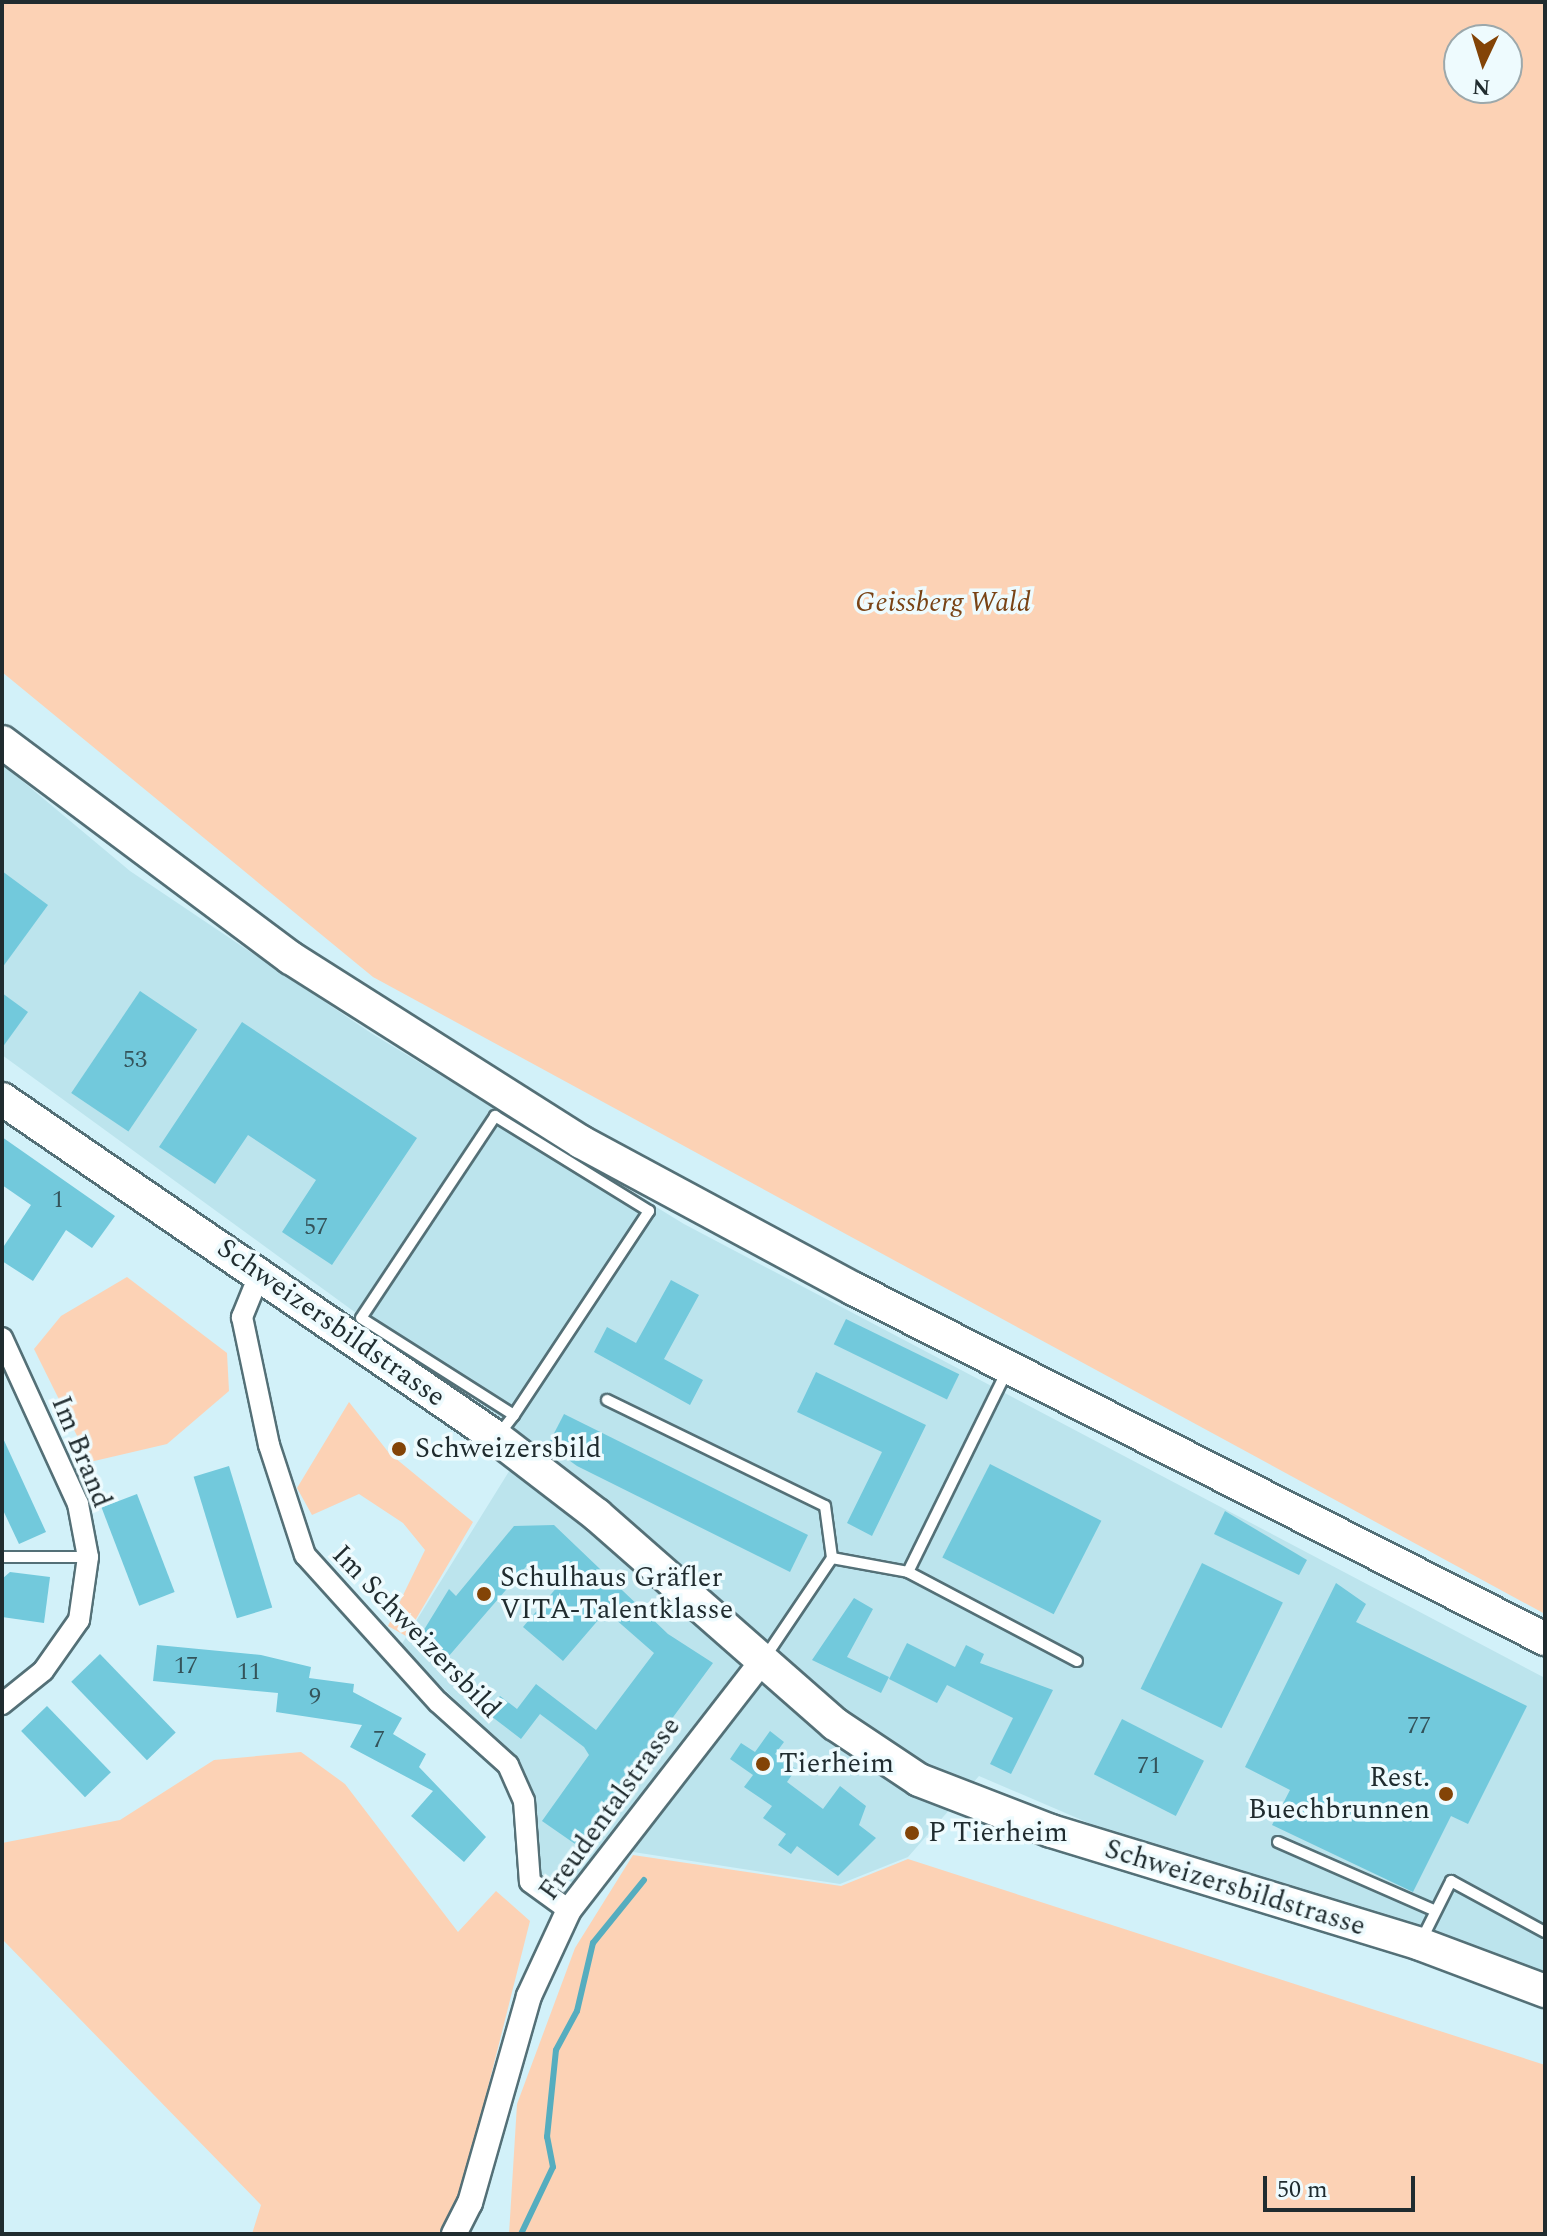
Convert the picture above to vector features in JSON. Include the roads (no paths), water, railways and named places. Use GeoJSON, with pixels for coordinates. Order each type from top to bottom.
{"type":"FeatureCollection","features":[{"type":"Feature","properties":{"kind":"main road"},"geometry":{"type":"LineString","coordinates":[[2,722],[80,799]]}},
{"type":"Feature","properties":{"kind":"main road"},"geometry":{"type":"LineString","coordinates":[[2,742],[278,949],[471,1077],[716,1217],[1545,1639]]}},
{"type":"Feature","properties":{"kind":"main road","name":"Schweizersbildstrasse"},"geometry":{"type":"LineString","coordinates":[[2,1099],[260,1273],[356,1325],[505,1427],[835,1724],[919,1780],[1051,1831],[1420,1944],[1545,1991]]}},
{"type":"Feature","properties":{"kind":"street","name":"Im Schweizersbild"},"geometry":{"type":"LineString","coordinates":[[260,1273],[242,1317],[269,1445],[305,1555],[438,1702],[508,1765],[524,1801],[530,1882],[569,1910]]}},
{"type":"Feature","properties":{"kind":"street","name":"Im Brand"},"geometry":{"type":"LineString","coordinates":[[2,1704],[43,1671],[79,1620],[88,1557],[78,1504],[3,1345]]}},
{"type":"Feature","properties":{"kind":"street","name":"Freudentalstrasse"},"geometry":{"type":"LineString","coordinates":[[454,2234],[470,2203],[529,1996],[569,1910],[763,1660]]}},
{"type":"Feature","properties":{"kind":"lane"},"geometry":{"type":"LineString","coordinates":[[356,1325],[495,1116],[649,1211],[505,1427]]}},
{"type":"Feature","properties":{"kind":"lane"},"geometry":{"type":"LineString","coordinates":[[908,1572],[1009,1368]]}},
{"type":"Feature","properties":{"kind":"lane"},"geometry":{"type":"LineString","coordinates":[[607,1400],[825,1506],[832,1558],[763,1660]]}},
{"type":"Feature","properties":{"kind":"lane"},"geometry":{"type":"LineString","coordinates":[[2,1557],[88,1557]]}},
{"type":"Feature","properties":{"kind":"lane"},"geometry":{"type":"LineString","coordinates":[[832,1558],[908,1572],[1077,1661]]}},
{"type":"Feature","properties":{"kind":"lane"},"geometry":{"type":"LineString","coordinates":[[1278,1842],[1434,1910]]}},
{"type":"Feature","properties":{"kind":"lane"},"geometry":{"type":"LineString","coordinates":[[1420,1944],[1434,1910],[1451,1881],[1545,1932]]}},
{"type":"Feature","properties":{"kind":"waterway"},"geometry":{"type":"LineString","coordinates":[[521,2234],[553,2167],[547,2137],[556,2050],[577,2011],[593,1943],[644,1880]]}},
{"type":"Feature","properties":{"kind":"place","name":"Schweizersbild"},"geometry":{"type":"Point","coordinates":[399,1449]}},
{"type":"Feature","properties":{"kind":"place","name":"Schulhaus Gräfler VITA-Talentklasse"},"geometry":{"type":"Point","coordinates":[484,1594]}},
{"type":"Feature","properties":{"kind":"place","name":"Tierheim"},"geometry":{"type":"Point","coordinates":[763,1764]}},
{"type":"Feature","properties":{"kind":"place","name":"Rest. Buechbrunnen"},"geometry":{"type":"Point","coordinates":[1446,1794]}},
{"type":"Feature","properties":{"kind":"place","name":"P Tierheim"},"geometry":{"type":"Point","coordinates":[912,1833]}},
{"type":"Feature","properties":{"kind":"park label","name":"Geissberg Wald"},"geometry":{"type":"Point","coordinates":[943,603]}}]}
